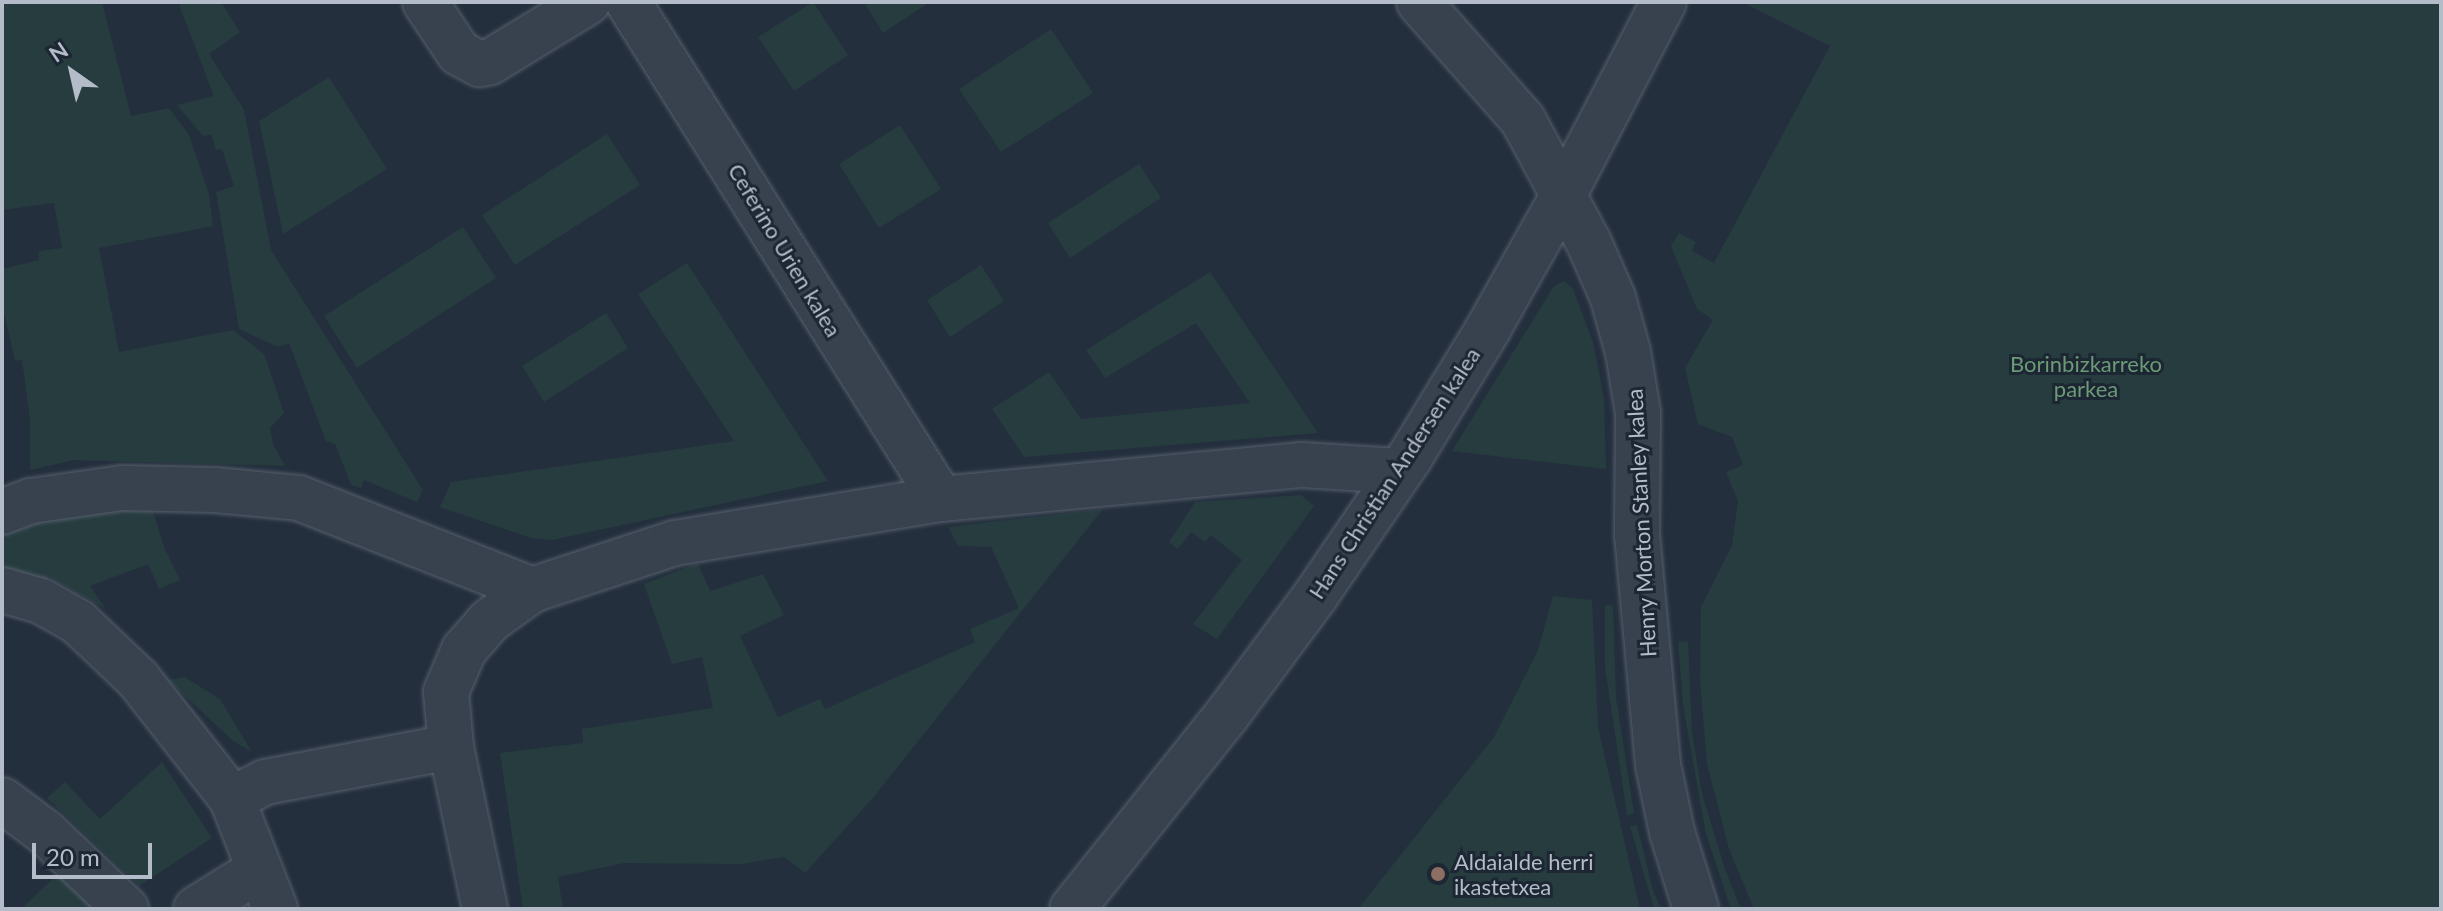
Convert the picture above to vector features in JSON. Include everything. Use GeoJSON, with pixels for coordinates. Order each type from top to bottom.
{"type":"FeatureCollection","features":[{"type":"Feature","properties":{"kind":"street"},"geometry":{"type":"LineString","coordinates":[[425,2],[459,53],[480,64],[490,62],[588,2]]}},
{"type":"Feature","properties":{"kind":"street","name":"Ceferino Urien kalea"},"geometry":{"type":"LineString","coordinates":[[628,2],[941,499]]}},
{"type":"Feature","properties":{"kind":"street","name":"Henry Morton Stanley kalea"},"geometry":{"type":"LineString","coordinates":[[1419,2],[1523,120],[1564,194],[1613,298],[1628,352],[1638,413],[1637,534],[1656,750],[1672,832],[1696,909]]}},
{"type":"Feature","properties":{"kind":"street","name":"Hans Christian Andersen kalea"},"geometry":{"type":"LineString","coordinates":[[1072,909],[1236,703],[1316,595],[1399,471],[1488,329],[1564,194],[1664,2]]}},
{"type":"Feature","properties":{"kind":"street"},"geometry":{"type":"LineString","coordinates":[[485,909],[451,747],[446,692],[464,650],[489,621],[532,590],[675,543],[941,499],[1302,465],[1366,466],[1399,471]]}},
{"type":"Feature","properties":{"kind":"street"},"geometry":{"type":"LineString","coordinates":[[2,512],[31,501],[122,488],[215,490],[299,498],[532,590]]}},
{"type":"Feature","properties":{"kind":"street"},"geometry":{"type":"LineString","coordinates":[[2,590],[41,601],[78,622],[138,679],[232,799],[267,890],[196,909]]}},
{"type":"Feature","properties":{"kind":"street"},"geometry":{"type":"LineString","coordinates":[[232,799],[265,782],[451,747]]}},
{"type":"Feature","properties":{"kind":"street"},"geometry":{"type":"LineString","coordinates":[[2,800],[45,832],[126,909]]}},
{"type":"Feature","properties":{"kind":"green space"},"geometry":{"type":"Polygon","coordinates":[[[2,2],[102,2],[131,116],[169,108],[189,135],[209,194],[213,226],[99,248],[119,352],[233,330],[264,354],[284,413],[270,428],[273,444],[285,466],[74,460],[30,470],[30,420],[22,360],[15,361],[2,304],[2,269],[39,260],[39,251],[62,248],[54,203],[2,210],[2,2]]]}},
{"type":"Feature","properties":{"kind":"green space"},"geometry":{"type":"Polygon","coordinates":[[[178,2],[221,2],[240,32],[209,54],[244,110],[271,250],[423,490],[417,502],[364,480],[361,488],[351,485],[335,444],[326,441],[289,343],[278,347],[239,329],[216,192],[234,186],[222,149],[216,150],[211,134],[203,136],[177,105],[214,96],[178,2]]]}},
{"type":"Feature","properties":{"kind":"green space"},"geometry":{"type":"Polygon","coordinates":[[[813,2],[848,55],[794,91],[758,37],[813,2]]]}},
{"type":"Feature","properties":{"kind":"green space"},"geometry":{"type":"Polygon","coordinates":[[[864,2],[930,2],[883,33],[864,2]]]}},
{"type":"Feature","properties":{"kind":"green space","name":"Borinbizkarreko parkea"},"geometry":{"type":"Polygon","coordinates":[[[1742,2],[2441,2],[2441,909],[1754,909],[1729,849],[1707,764],[1700,680],[1701,607],[1732,545],[1738,501],[1726,472],[1743,465],[1732,437],[1698,424],[1685,368],[1713,320],[1697,309],[1671,246],[1679,233],[1696,242],[1692,251],[1714,263],[1830,46],[1742,2]]]}},
{"type":"Feature","properties":{"kind":"green space"},"geometry":{"type":"Polygon","coordinates":[[[1051,29],[1093,93],[1001,152],[959,89],[1051,29]]]}},
{"type":"Feature","properties":{"kind":"green space"},"geometry":{"type":"Polygon","coordinates":[[[329,77],[387,169],[283,234],[259,121],[329,77]]]}},
{"type":"Feature","properties":{"kind":"green space"},"geometry":{"type":"Polygon","coordinates":[[[900,125],[941,189],[879,228],[839,164],[900,125]]]}},
{"type":"Feature","properties":{"kind":"green space"},"geometry":{"type":"Polygon","coordinates":[[[607,134],[640,185],[515,265],[482,215],[607,134]]]}},
{"type":"Feature","properties":{"kind":"green space"},"geometry":{"type":"Polygon","coordinates":[[[1139,164],[1161,198],[1070,258],[1048,223],[1139,164]]]}},
{"type":"Feature","properties":{"kind":"green space"},"geometry":{"type":"Polygon","coordinates":[[[463,227],[496,278],[357,368],[324,316],[463,227]]]}},
{"type":"Feature","properties":{"kind":"green space"},"geometry":{"type":"Polygon","coordinates":[[[687,263],[828,481],[552,540],[531,538],[440,507],[451,482],[734,441],[638,294],[687,263]]]}},
{"type":"Feature","properties":{"kind":"green space"},"geometry":{"type":"Polygon","coordinates":[[[981,265],[1004,301],[950,337],[927,300],[981,265]]]}},
{"type":"Feature","properties":{"kind":"green space"},"geometry":{"type":"Polygon","coordinates":[[[1210,272],[1318,433],[1024,457],[992,409],[1049,372],[1081,419],[1250,403],[1196,323],[1105,378],[1086,350],[1210,272]]]}},
{"type":"Feature","properties":{"kind":"green space"},"geometry":{"type":"Polygon","coordinates":[[[1564,281],[1573,289],[1593,342],[1604,398],[1606,469],[1452,451],[1554,286],[1564,281]]]}},
{"type":"Feature","properties":{"kind":"green space"},"geometry":{"type":"Polygon","coordinates":[[[606,313],[628,348],[544,402],[522,366],[606,313]]]}},
{"type":"Feature","properties":{"kind":"green space"},"geometry":{"type":"Polygon","coordinates":[[[1301,495],[1314,506],[1217,639],[1193,624],[1242,560],[1211,535],[1205,542],[1191,532],[1178,549],[1169,542],[1195,502],[1301,495]]]}},
{"type":"Feature","properties":{"kind":"green space"},"geometry":{"type":"Polygon","coordinates":[[[90,509],[153,511],[164,547],[180,580],[159,589],[148,564],[90,586],[106,609],[49,577],[41,583],[19,578],[16,570],[2,567],[2,532],[90,509]]]}},
{"type":"Feature","properties":{"kind":"green space"},"geometry":{"type":"Polygon","coordinates":[[[1103,509],[872,799],[805,873],[784,857],[741,864],[624,863],[558,877],[563,909],[523,909],[500,753],[583,743],[582,729],[713,708],[702,657],[672,664],[644,584],[698,563],[710,591],[763,574],[784,615],[740,636],[778,717],[820,699],[825,709],[975,642],[970,629],[1019,608],[991,547],[958,546],[948,527],[1103,509]]]}},
{"type":"Feature","properties":{"kind":"green space"},"geometry":{"type":"Polygon","coordinates":[[[1553,596],[1592,600],[1598,727],[1640,909],[1358,909],[1494,737],[1538,650],[1553,596]]]}},
{"type":"Feature","properties":{"kind":"green space"},"geometry":{"type":"Polygon","coordinates":[[[1605,605],[1613,606],[1616,697],[1634,814],[1627,815],[1605,667],[1605,605]]]}},
{"type":"Feature","properties":{"kind":"green space"},"geometry":{"type":"Polygon","coordinates":[[[1678,641],[1688,642],[1692,732],[1702,794],[1741,909],[1731,909],[1706,834],[1683,705],[1678,641]]]}},
{"type":"Feature","properties":{"kind":"green space"},"geometry":{"type":"Polygon","coordinates":[[[184,677],[220,699],[252,752],[233,741],[168,680],[184,677]]]}},
{"type":"Feature","properties":{"kind":"green space"},"geometry":{"type":"Polygon","coordinates":[[[162,762],[212,838],[139,886],[47,798],[65,782],[100,819],[162,762]]]}},
{"type":"Feature","properties":{"kind":"green space"},"geometry":{"type":"Polygon","coordinates":[[[1637,825],[1652,887],[1661,909],[1654,909],[1630,826],[1637,825]]]}},
{"type":"Feature","properties":{"kind":"green space"},"geometry":{"type":"Polygon","coordinates":[[[62,870],[103,909],[21,909],[62,870]]]}},
{"type":"Feature","properties":{"kind":"place","name":"Aldaialde herri ikastetxea"},"geometry":{"type":"Point","coordinates":[1438,874]}}]}
